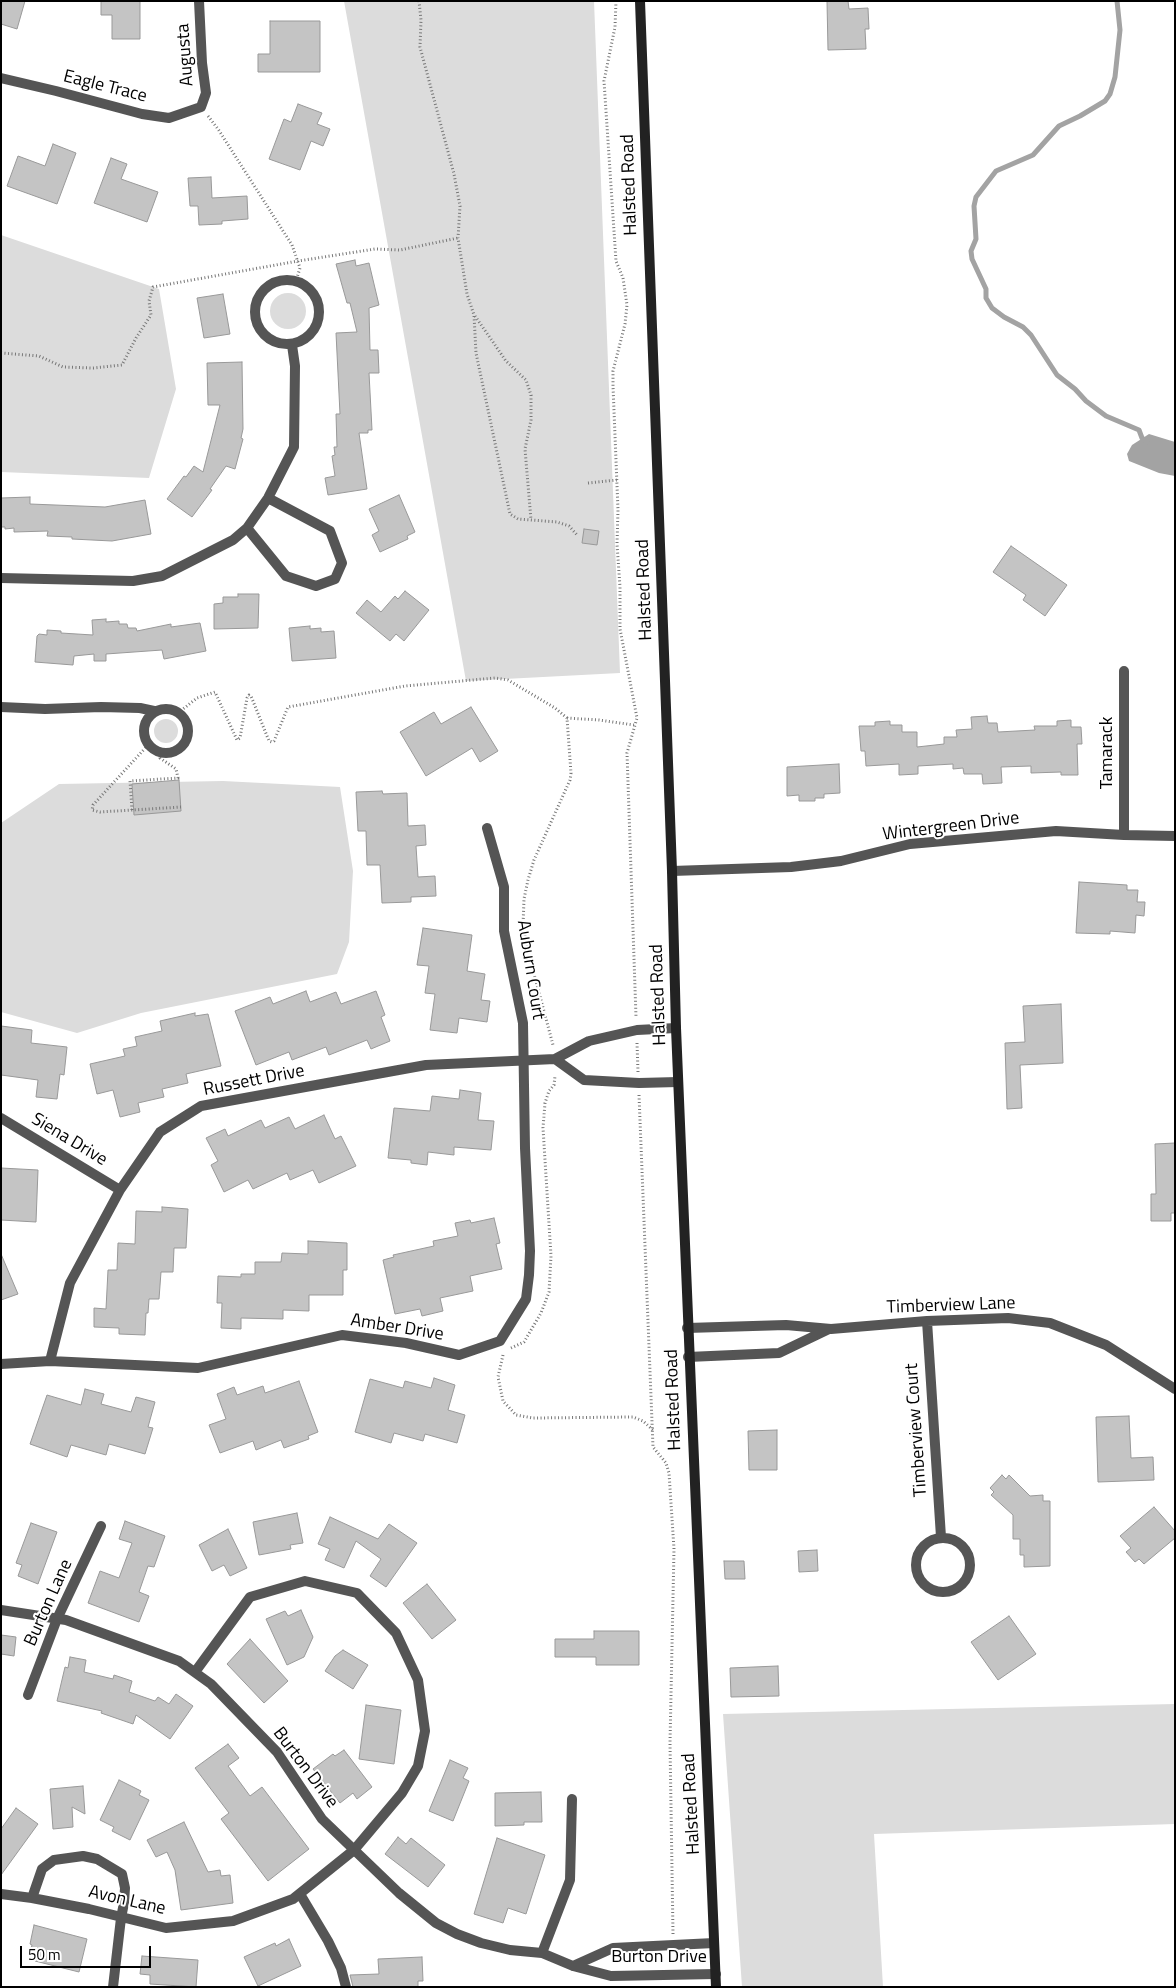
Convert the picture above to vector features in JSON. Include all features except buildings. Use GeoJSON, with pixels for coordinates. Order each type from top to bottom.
{"type":"FeatureCollection","features":[{"type":"Feature","properties":{"kind":"street","name":"Augusta"},"geometry":{"type":"LineString","coordinates":[[199,1],[202,62],[206,93],[201,106]]}},
{"type":"Feature","properties":{"kind":"street","name":"Halsted Road"},"geometry":{"type":"LineString","coordinates":[[640,1],[688,1357],[716,1987]]}},
{"type":"Feature","properties":{"kind":"street","name":"Eagle Trace"},"geometry":{"type":"LineString","coordinates":[[1,78],[142,114],[168,118],[201,106]]}},
{"type":"Feature","properties":{"kind":"street"},"geometry":{"type":"LineString","coordinates":[[285,280],[296,281],[305,285],[318,300],[320,310],[316,329],[310,337],[292,345],[271,341],[260,330],[255,316],[258,300],[266,288],[275,282],[285,280]]}},
{"type":"Feature","properties":{"kind":"street"},"geometry":{"type":"LineString","coordinates":[[1,578],[133,581],[162,576],[232,540],[247,528],[268,498],[294,447],[295,366],[292,345]]}},
{"type":"Feature","properties":{"kind":"street"},"geometry":{"type":"LineString","coordinates":[[247,528],[286,576],[316,586],[335,579],[342,563],[330,532],[268,498]]}},
{"type":"Feature","properties":{"kind":"street","name":"Tamarack"},"geometry":{"type":"LineString","coordinates":[[1124,671],[1124,835]]}},
{"type":"Feature","properties":{"kind":"street"},"geometry":{"type":"LineString","coordinates":[[1,707],[45,709],[101,706],[140,708],[154,712]]}},
{"type":"Feature","properties":{"kind":"street"},"geometry":{"type":"LineString","coordinates":[[165,709],[178,713],[187,724],[188,737],[180,749],[173,753],[161,753],[148,745],[144,735],[144,727],[149,715],[154,712],[165,709]]}},
{"type":"Feature","properties":{"kind":"street","name":"Auburn Court"},"geometry":{"type":"LineString","coordinates":[[487,828],[504,886],[504,931],[523,1022],[524,1060]]}},
{"type":"Feature","properties":{"kind":"street","name":"Wintergreen Drive"},"geometry":{"type":"LineString","coordinates":[[672,871],[791,867],[841,861],[910,844],[1056,831],[1175,836]]}},
{"type":"Feature","properties":{"kind":"street","name":"Russett Drive"},"geometry":{"type":"LineString","coordinates":[[50,1361],[70,1283],[120,1190],[160,1132],[202,1106],[426,1065],[555,1059],[589,1041],[637,1030],[676,1028]]}},
{"type":"Feature","properties":{"kind":"street"},"geometry":{"type":"LineString","coordinates":[[555,1059],[584,1080],[639,1083],[678,1082]]}},
{"type":"Feature","properties":{"kind":"street","name":"Amber Drive"},"geometry":{"type":"LineString","coordinates":[[1,1364],[50,1361],[198,1368],[342,1335],[406,1343],[459,1355],[500,1342],[526,1299],[530,1275],[524,1148],[524,1060]]}},
{"type":"Feature","properties":{"kind":"street","name":"Siena Drive"},"geometry":{"type":"LineString","coordinates":[[1,1118],[120,1190]]}},
{"type":"Feature","properties":{"kind":"street","name":"Timberview Lane"},"geometry":{"type":"LineString","coordinates":[[687,1328],[786,1325],[831,1329],[927,1321],[1008,1318],[1050,1323],[1106,1345],[1175,1389]]}},
{"type":"Feature","properties":{"kind":"street","name":"Timberview Court"},"geometry":{"type":"LineString","coordinates":[[927,1321],[941,1537]]}},
{"type":"Feature","properties":{"kind":"street","name":"Timberview Lane"},"geometry":{"type":"LineString","coordinates":[[688,1357],[779,1353],[831,1329]]}},
{"type":"Feature","properties":{"kind":"street","name":"Burton Lane"},"geometry":{"type":"LineString","coordinates":[[28,1695],[57,1619],[102,1526]]}},
{"type":"Feature","properties":{"kind":"street"},"geometry":{"type":"LineString","coordinates":[[941,1537],[959,1542],[966,1549],[970,1557],[968,1576],[963,1584],[946,1592],[928,1588],[916,1573],[915,1563],[920,1548],[933,1539],[941,1537]]}},
{"type":"Feature","properties":{"kind":"street","name":"Avon Lane"},"geometry":{"type":"LineString","coordinates":[[1,1894],[32,1898],[166,1928],[233,1921],[293,1899],[354,1850],[402,1794],[418,1766],[425,1731],[418,1680],[396,1633],[357,1593],[305,1581],[250,1597],[195,1672]]}},
{"type":"Feature","properties":{"kind":"street","name":"Burton Drive"},"geometry":{"type":"LineString","coordinates":[[1,1610],[57,1619],[107,1634],[179,1661],[195,1672],[211,1684],[277,1752],[322,1819],[399,1893],[436,1922],[457,1934],[481,1943],[510,1950],[542,1953],[574,1966],[610,1976],[716,1974]]}},
{"type":"Feature","properties":{"kind":"street"},"geometry":{"type":"LineString","coordinates":[[542,1953],[570,1880],[572,1799]]}},
{"type":"Feature","properties":{"kind":"street"},"geometry":{"type":"LineString","coordinates":[[32,1898],[42,1869],[54,1860],[83,1856],[97,1859],[122,1874],[125,1888],[113,1987]]}},
{"type":"Feature","properties":{"kind":"street"},"geometry":{"type":"LineString","coordinates":[[300,1894],[328,1941],[341,1968],[346,1987]]}},
{"type":"Feature","properties":{"kind":"street","name":"Burton Drive"},"geometry":{"type":"LineString","coordinates":[[574,1966],[613,1948],[714,1943]]}},
{"type":"Feature","properties":{"kind":"path"},"geometry":{"type":"LineString","coordinates":[[418,1],[421,20],[420,47],[446,139],[460,206],[458,238],[467,294],[474,315],[476,353],[510,514],[518,519],[557,522],[569,526],[578,536]]}},
{"type":"Feature","properties":{"kind":"path"},"geometry":{"type":"LineString","coordinates":[[616,1],[615,27],[604,82],[616,262],[623,278],[627,305],[613,371],[620,629],[637,718],[627,753],[652,1430],[653,1447],[666,1463],[669,1473],[674,1549],[670,1743],[674,1945]]}},
{"type":"Feature","properties":{"kind":"path"},"geometry":{"type":"LineString","coordinates":[[201,106],[218,129],[292,245],[300,268],[296,281]]}},
{"type":"Feature","properties":{"kind":"path"},"geometry":{"type":"LineString","coordinates":[[1,353],[39,356],[63,368],[93,368],[122,365],[151,315],[149,301],[153,287],[298,261],[375,249],[400,250],[458,238]]}},
{"type":"Feature","properties":{"kind":"path"},"geometry":{"type":"LineString","coordinates":[[474,315],[506,361],[526,380],[531,395],[531,420],[525,449],[531,520]]}},
{"type":"Feature","properties":{"kind":"path"},"geometry":{"type":"LineString","coordinates":[[588,483],[617,480]]}},
{"type":"Feature","properties":{"kind":"path"},"geometry":{"type":"LineString","coordinates":[[178,713],[196,698],[207,693],[216,692],[237,740],[240,738],[246,698],[249,695],[252,696],[269,741],[272,742],[288,707],[405,686],[495,678],[508,680],[555,708],[567,718],[599,720],[634,726]]}},
{"type":"Feature","properties":{"kind":"path"},"geometry":{"type":"LineString","coordinates":[[567,718],[570,780],[528,880],[524,899],[523,926],[529,955],[552,1037],[555,1059],[555,1079],[545,1103],[543,1128],[551,1256],[549,1292],[541,1313],[524,1342],[504,1351],[498,1377],[503,1401],[516,1415],[533,1418],[633,1417],[643,1421],[652,1430]]}},
{"type":"Feature","properties":{"kind":"path"},"geometry":{"type":"LineString","coordinates":[[148,745],[92,810],[95,812],[181,807]]}},
{"type":"Feature","properties":{"kind":"path"},"geometry":{"type":"LineString","coordinates":[[132,810],[130,781],[178,778],[176,768],[160,758],[161,753]]}},
{"type":"Feature","properties":{"kind":"shaded area"},"geometry":{"type":"Polygon","coordinates":[[[344,1],[594,1],[620,673],[466,681],[344,1]]]}},
{"type":"Feature","properties":{"kind":"shaded area"},"geometry":{"type":"Polygon","coordinates":[[[1,235],[159,289],[176,389],[149,478],[1,472],[1,235]]]}},
{"type":"Feature","properties":{"kind":"shaded area"},"geometry":{"type":"Polygon","coordinates":[[[288,293],[295,294],[301,298],[305,304],[305,318],[301,324],[295,328],[288,329],[281,328],[275,324],[271,318],[270,311],[271,304],[275,298],[281,294],[288,293]]]}},
{"type":"Feature","properties":{"kind":"shaded area"},"geometry":{"type":"Polygon","coordinates":[[[1149,434],[1175,442],[1175,476],[1159,473],[1129,461],[1127,454],[1132,445],[1149,434]]]}},
{"type":"Feature","properties":{"kind":"shaded area"},"geometry":{"type":"Polygon","coordinates":[[[166,719],[171,720],[177,726],[177,736],[171,742],[166,743],[161,742],[155,736],[154,731],[155,726],[161,720],[166,719]]]}},
{"type":"Feature","properties":{"kind":"shaded area"},"geometry":{"type":"Polygon","coordinates":[[[223,781],[340,787],[353,871],[349,942],[337,974],[141,1013],[77,1033],[1,1012],[1,823],[59,784],[223,781]]]}},
{"type":"Feature","properties":{"kind":"shaded area"},"geometry":{"type":"Polygon","coordinates":[[[1175,1704],[1175,1824],[874,1834],[883,1987],[742,1987],[723,1714],[1175,1704]]]}},
{"type":"Feature","properties":{"kind":"waterway"},"geometry":{"type":"LineString","coordinates":[[1117,1],[1120,30],[1115,77],[1110,94],[1105,101],[1059,126],[1033,155],[996,171],[976,197],[974,206],[976,239],[971,251],[972,259],[986,289],[986,298],[992,308],[1023,327],[1031,335],[1057,375],[1075,389],[1086,401],[1106,416],[1139,430],[1142,438],[1147,442]]}}]}
